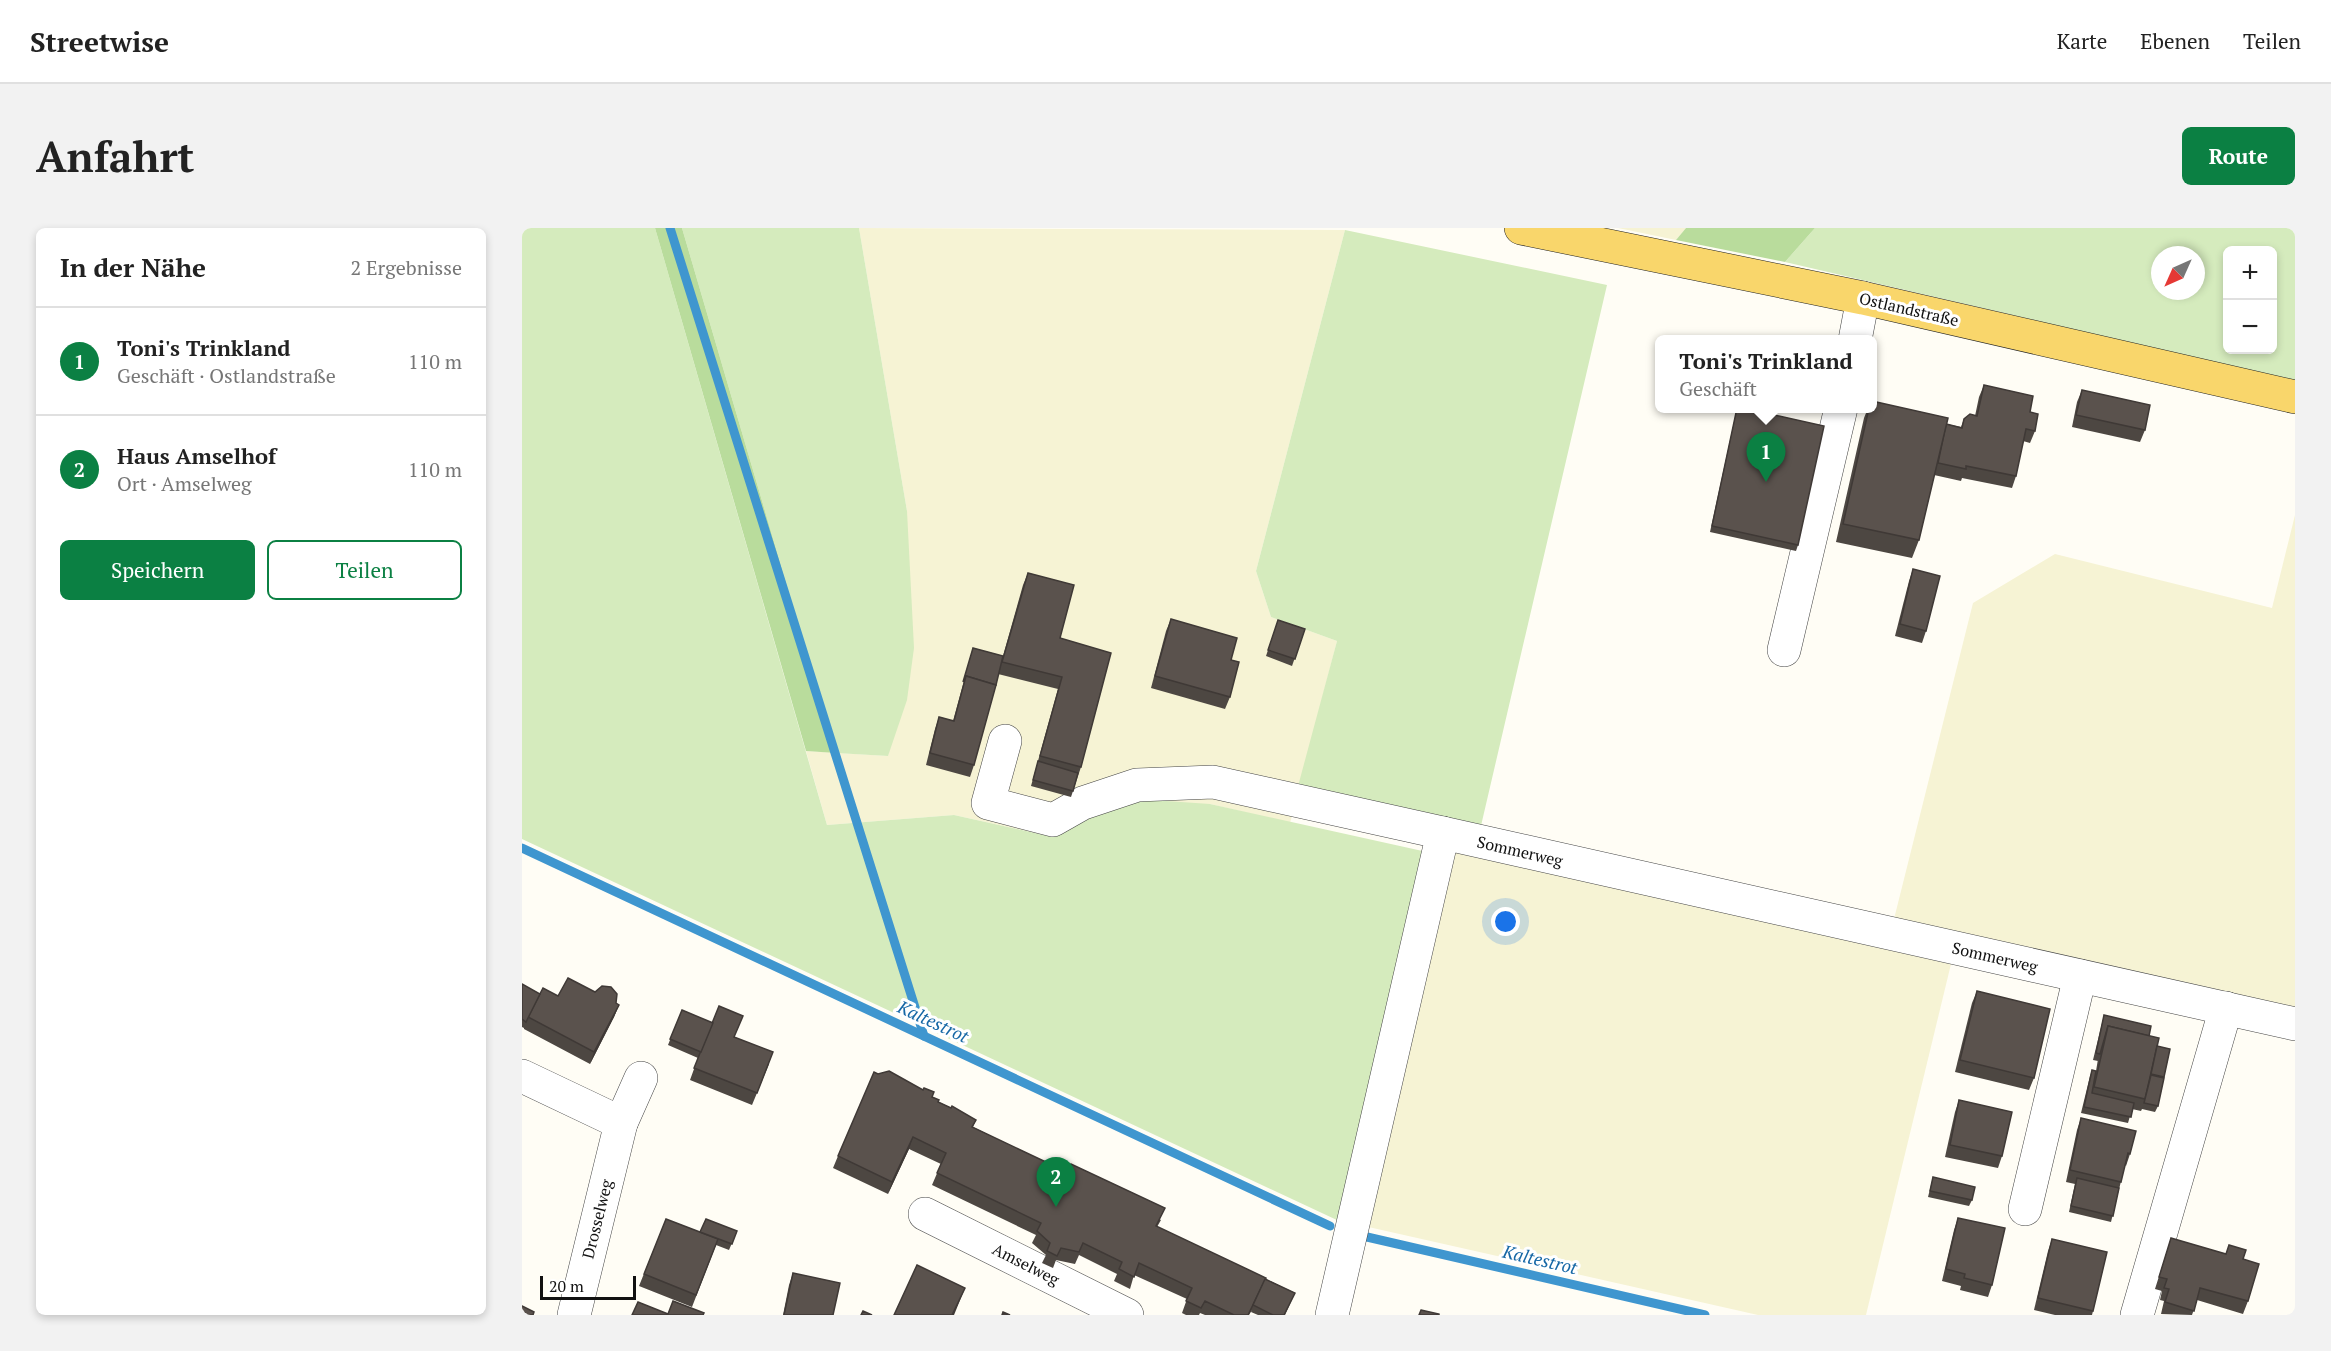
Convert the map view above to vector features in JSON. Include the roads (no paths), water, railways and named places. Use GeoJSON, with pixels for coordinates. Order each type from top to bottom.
{"type":"FeatureCollection","features":[{"type":"Feature","properties":{"kind":"main road","name":"Ostlandstraße"},"geometry":{"type":"LineString","coordinates":[[1521,228],[1863,298],[2295,397]]}},
{"type":"Feature","properties":{"kind":"street"},"geometry":{"type":"LineString","coordinates":[[1855,335],[1863,298]]}},
{"type":"Feature","properties":{"kind":"street"},"geometry":{"type":"LineString","coordinates":[[1784,650],[1840,413]]}},
{"type":"Feature","properties":{"kind":"street","name":"Sommerweg"},"geometry":{"type":"LineString","coordinates":[[1005,741],[988,803],[1053,820],[1083,803],[1137,785],[1213,782],[2295,1024]]}},
{"type":"Feature","properties":{"kind":"street"},"geometry":{"type":"LineString","coordinates":[[1332,1315],[1443,833]]}},
{"type":"Feature","properties":{"kind":"street"},"geometry":{"type":"LineString","coordinates":[[2025,1209],[2080,976]]}},
{"type":"Feature","properties":{"kind":"street"},"geometry":{"type":"LineString","coordinates":[[2137,1315],[2226,1008]]}},
{"type":"Feature","properties":{"kind":"street"},"geometry":{"type":"LineString","coordinates":[[522,1076],[621,1123]]}},
{"type":"Feature","properties":{"kind":"street","name":"Drosselweg"},"geometry":{"type":"LineString","coordinates":[[574,1315],[621,1123],[641,1078]]}},
{"type":"Feature","properties":{"kind":"street","name":"Amselweg"},"geometry":{"type":"LineString","coordinates":[[925,1214],[1127,1315]]}},
{"type":"Feature","properties":{"kind":"waterway"},"geometry":{"type":"LineString","coordinates":[[670,228],[924,1036]]}},
{"type":"Feature","properties":{"kind":"waterway","name":"Kaltestrot"},"geometry":{"type":"LineString","coordinates":[[522,848],[1330,1226]]}},
{"type":"Feature","properties":{"kind":"waterway","name":"Kaltestrot"},"geometry":{"type":"LineString","coordinates":[[1367,1237],[1705,1315]]}},
{"type":"Feature","properties":{"kind":"place","name":"Toni's Trinkland"},"geometry":{"type":"Point","coordinates":[1766,482]}},
{"type":"Feature","properties":{"kind":"place","name":"Haus Amselhof"},"geometry":{"type":"Point","coordinates":[1056,1207]}}]}
